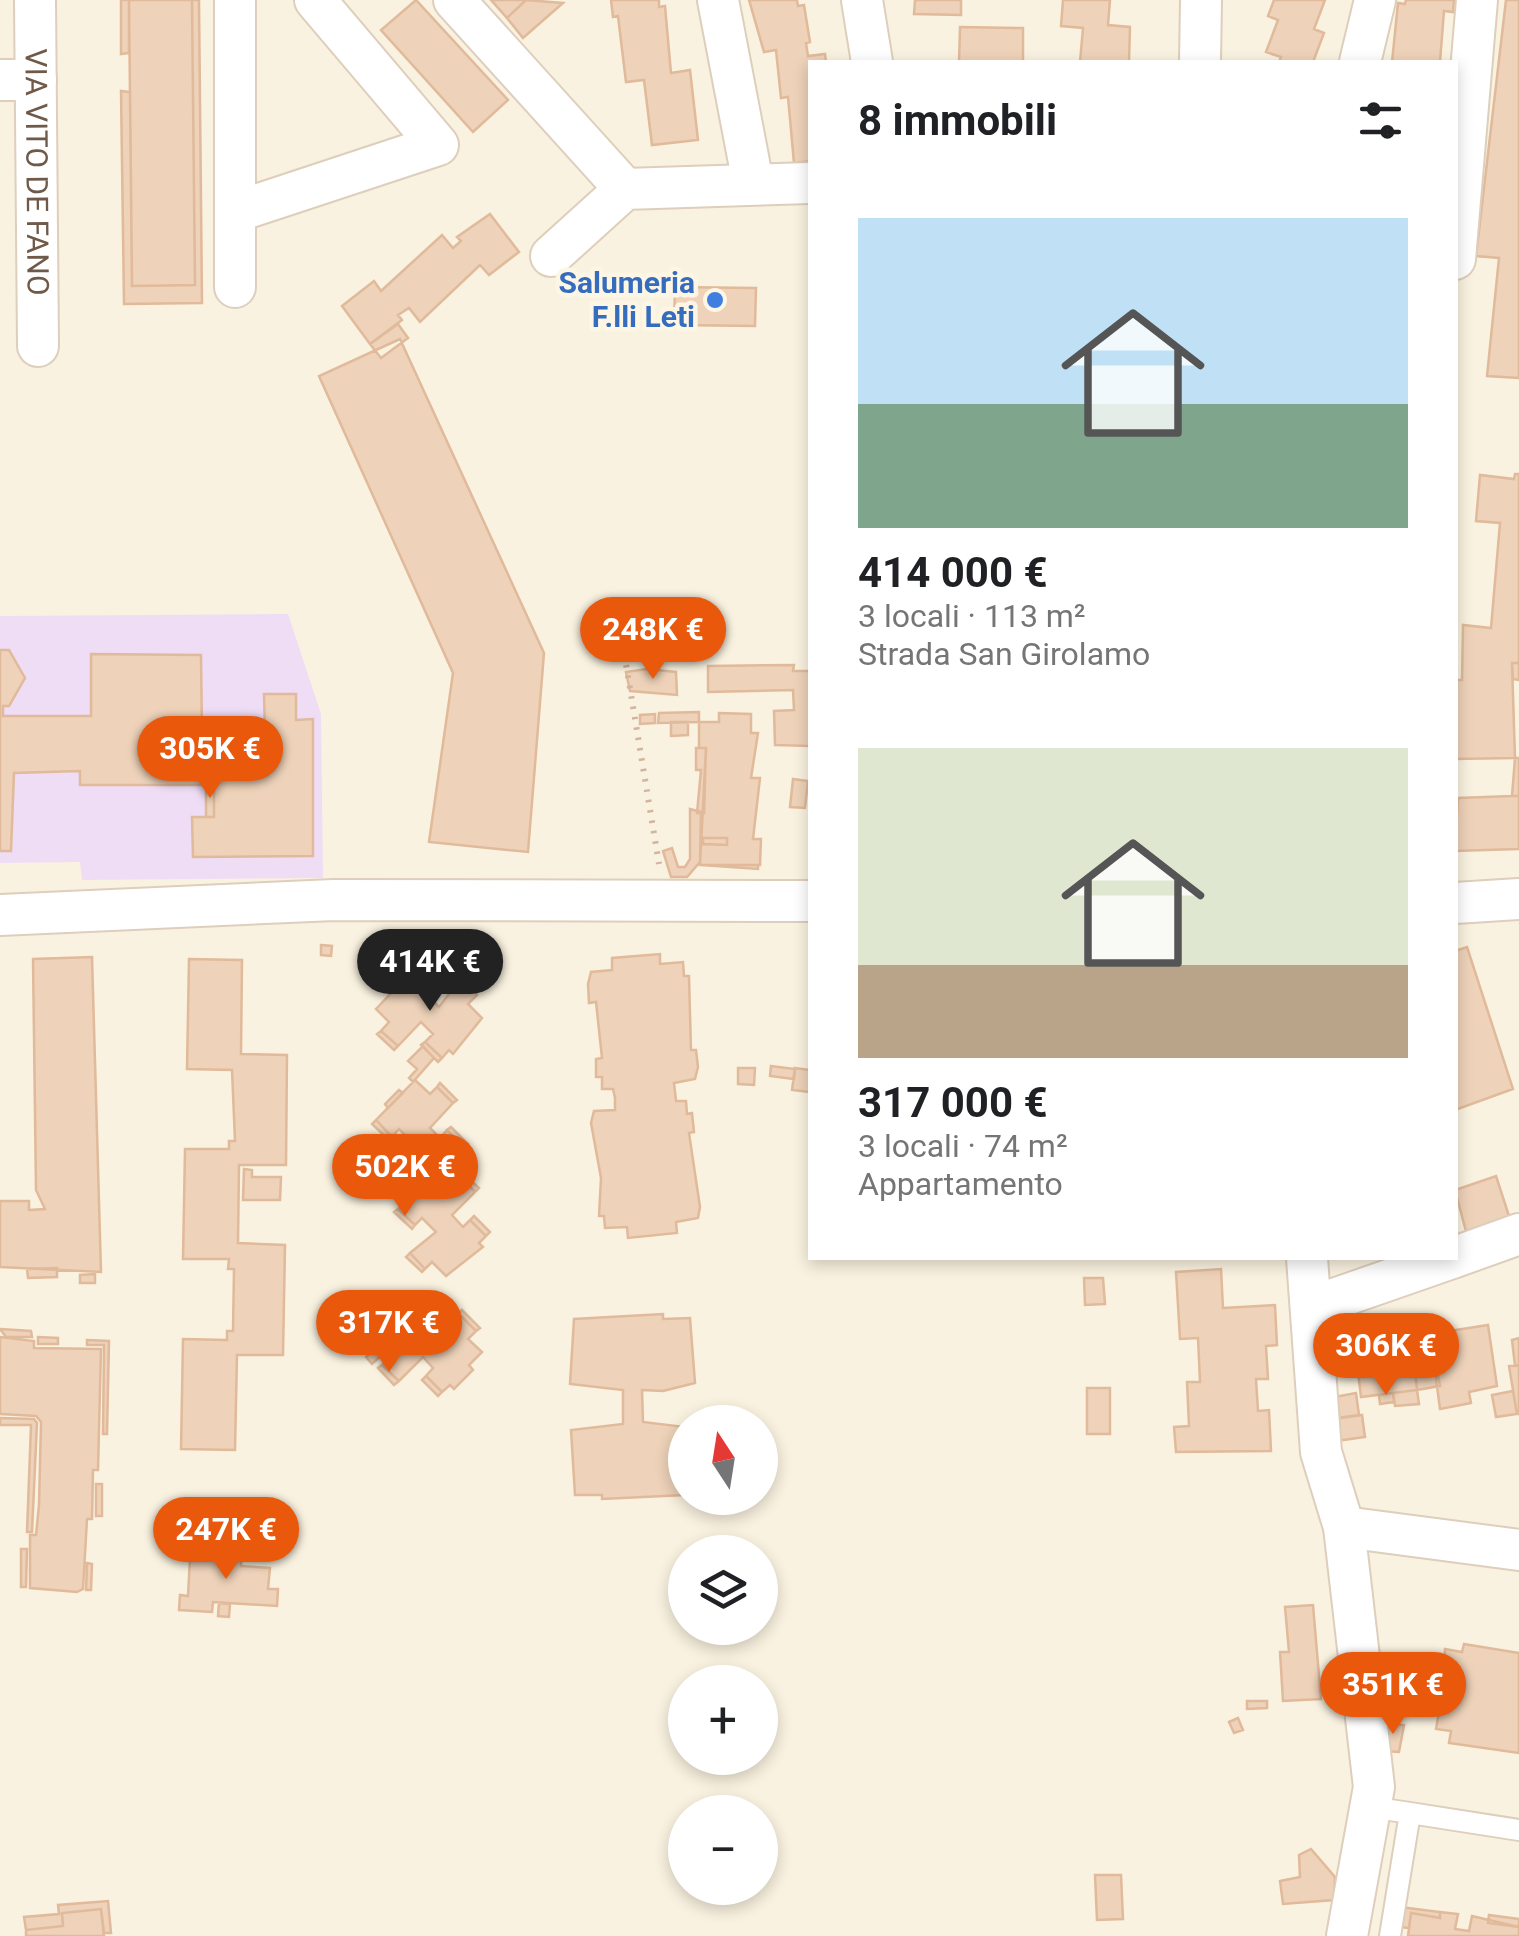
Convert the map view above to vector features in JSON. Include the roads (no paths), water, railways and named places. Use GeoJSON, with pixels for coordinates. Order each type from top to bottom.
{"type":"FeatureCollection","features":[{"type":"Feature","properties":{"kind":"street","name":"VIA VITO DE FANO"},"geometry":{"type":"LineString","coordinates":[[35,0],[18,80],[38,346]]}},
{"type":"Feature","properties":{"kind":"street"},"geometry":{"type":"LineString","coordinates":[[235,0],[235,288]]}},
{"type":"Feature","properties":{"kind":"street"},"geometry":{"type":"LineString","coordinates":[[235,212],[438,145],[315,0]]}},
{"type":"Feature","properties":{"kind":"street"},"geometry":{"type":"LineString","coordinates":[[454,0],[625,189]]}},
{"type":"Feature","properties":{"kind":"street"},"geometry":{"type":"LineString","coordinates":[[718,0],[753,183]]}},
{"type":"Feature","properties":{"kind":"street"},"geometry":{"type":"LineString","coordinates":[[862,0],[872,60]]}},
{"type":"Feature","properties":{"kind":"street"},"geometry":{"type":"LineString","coordinates":[[1200,60],[1201,0]]}},
{"type":"Feature","properties":{"kind":"street"},"geometry":{"type":"LineString","coordinates":[[1360,60],[1375,0]]}},
{"type":"Feature","properties":{"kind":"street"},"geometry":{"type":"LineString","coordinates":[[1458,224],[1477,0]]}},
{"type":"Feature","properties":{"kind":"street"},"geometry":{"type":"LineString","coordinates":[[551,256],[625,189],[808,184]]}},
{"type":"Feature","properties":{"kind":"street"},"geometry":{"type":"LineString","coordinates":[[0,915],[334,900],[808,901]]}},
{"type":"Feature","properties":{"kind":"street"},"geometry":{"type":"LineString","coordinates":[[1458,902],[1519,900]]}},
{"type":"Feature","properties":{"kind":"street"},"geometry":{"type":"LineString","coordinates":[[1458,1256],[1519,1234]]}},
{"type":"Feature","properties":{"kind":"street"},"geometry":{"type":"LineString","coordinates":[[1308,1260],[1321,1452],[1344,1527],[1374,1787],[1347,1936]]}},
{"type":"Feature","properties":{"kind":"street"},"geometry":{"type":"LineString","coordinates":[[1314,1306],[1445,1260]]}},
{"type":"Feature","properties":{"kind":"street"},"geometry":{"type":"LineString","coordinates":[[1344,1527],[1519,1550]]}},
{"type":"Feature","properties":{"kind":"lane"},"geometry":{"type":"LineString","coordinates":[[1370,1807],[1519,1830]]}},
{"type":"Feature","properties":{"kind":"lane"},"geometry":{"type":"LineString","coordinates":[[1390,1936],[1410,1813]]}},
{"type":"Feature","properties":{"kind":"place","name":"Salumeria F.lli Leti"},"geometry":{"type":"Point","coordinates":[715,300]}}]}
